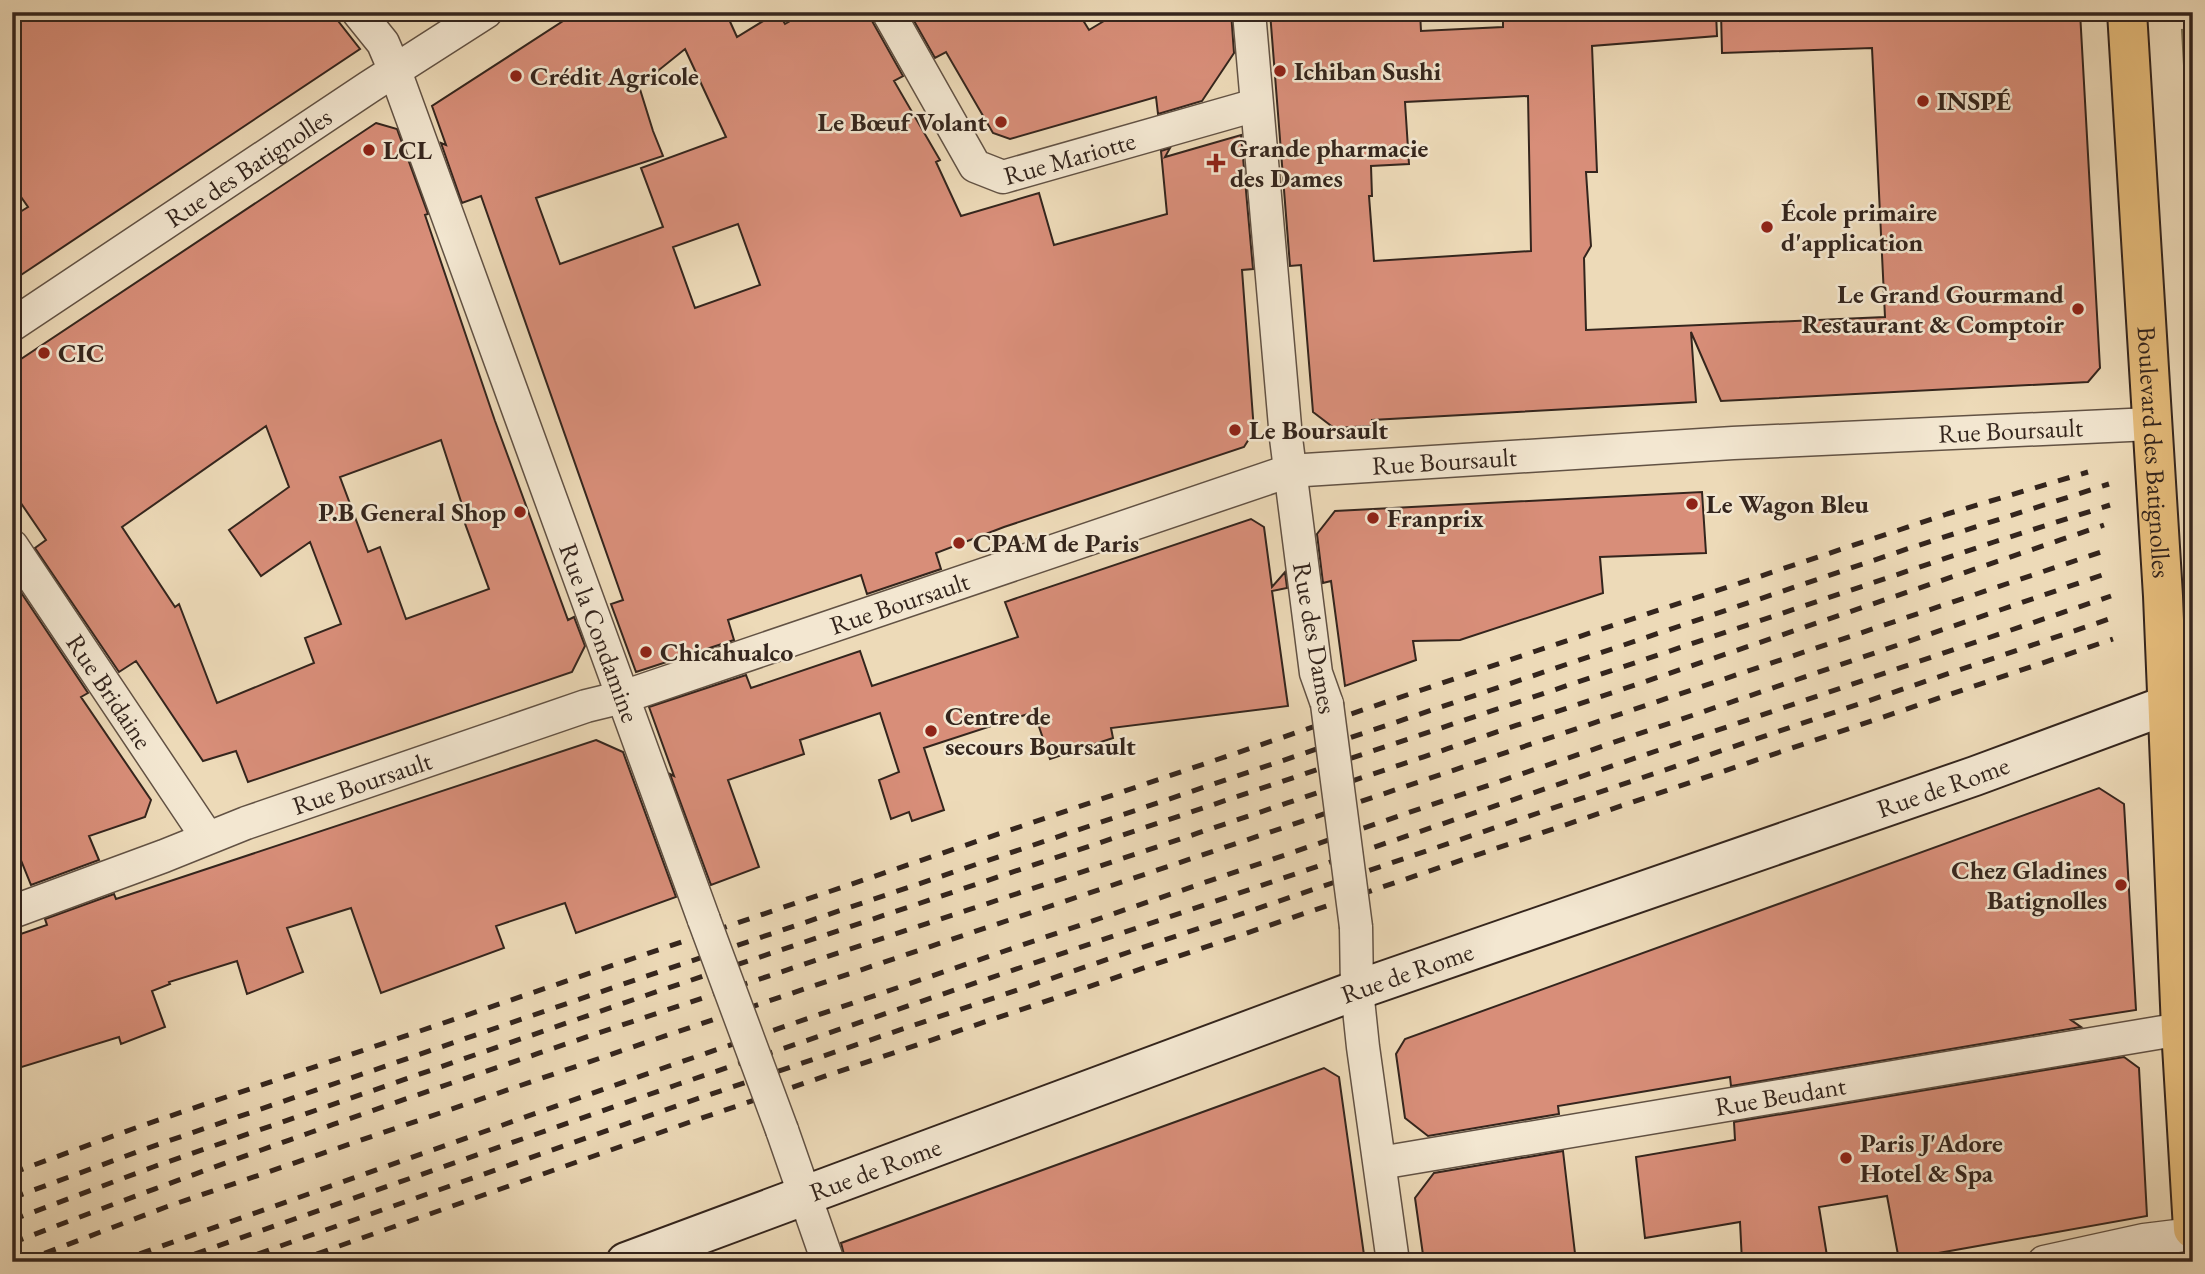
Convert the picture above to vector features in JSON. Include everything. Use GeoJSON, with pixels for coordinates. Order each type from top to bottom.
{"type":"FeatureCollection","features":[{"type":"Feature","properties":{"kind":"main road","name":"Boulevard des Batignolles"},"geometry":{"type":"LineString","coordinates":[[2127,12],[2164,610],[2180,702],[2181,1029],[2193,1231]]}},
{"type":"Feature","properties":{"kind":"main road","name":"Rue de Rome"},"geometry":{"type":"LineString","coordinates":[[626,1262],[1357,990],[2180,702]]}},
{"type":"Feature","properties":{"kind":"street","name":"Rue la Condamine"},"geometry":{"type":"LineString","coordinates":[[358,12],[383,43],[395,71],[828,1262]]}},
{"type":"Feature","properties":{"kind":"street","name":"Rue des Batignolles"},"geometry":{"type":"LineString","coordinates":[[12,325],[486,12]]}},
{"type":"Feature","properties":{"kind":"street","name":"Rue Mariotte"},"geometry":{"type":"LineString","coordinates":[[888,12],[975,166],[1003,177],[1256,105]]}},
{"type":"Feature","properties":{"kind":"street","name":"Rue des Dames"},"geometry":{"type":"LineString","coordinates":[[1249,12],[1289,471],[1315,673],[1327,704],[1356,927],[1357,990],[1393,1262]]}},
{"type":"Feature","properties":{"kind":"street","name":"Rue Boursault"},"geometry":{"type":"LineString","coordinates":[[12,912],[164,856],[206,837],[586,706],[623,697],[1289,471],[1734,443],[2151,424]]}},
{"type":"Feature","properties":{"kind":"street","name":"Rue Bridaine"},"geometry":{"type":"LineString","coordinates":[[12,546],[206,837]]}},
{"type":"Feature","properties":{"kind":"street","name":"Rue Beudant"},"geometry":{"type":"LineString","coordinates":[[1380,1163],[2181,1029]]}},
{"type":"Feature","properties":{"kind":"street"},"geometry":{"type":"LineString","coordinates":[[2044,1262],[2193,1231]]}},
{"type":"Feature","properties":{"kind":"shaded area"},"geometry":{"type":"Polygon","coordinates":[[[2193,29],[2193,154],[2189,154],[2182,30],[2193,29]]]}},
{"type":"Feature","properties":{"kind":"shaded area"},"geometry":{"type":"Polygon","coordinates":[[[2193,393],[2193,549],[2184,394],[2193,393]]]}},
{"type":"Feature","properties":{"kind":"building"},"geometry":{"type":"Polygon","coordinates":[[[12,12],[331,12],[360,49],[12,281],[12,217],[28,207],[12,184],[12,12]]]}},
{"type":"Feature","properties":{"kind":"building"},"geometry":{"type":"Polygon","coordinates":[[[577,12],[731,12],[727,15],[737,37],[778,12],[785,24],[806,12],[870,12],[872,21],[903,76],[894,81],[940,160],[936,162],[961,216],[1039,193],[1054,245],[1167,214],[1161,151],[1170,148],[1165,157],[1241,135],[1253,269],[1242,270],[1254,431],[1244,447],[1004,527],[936,553],[941,569],[867,594],[861,575],[728,620],[734,640],[636,672],[611,604],[623,600],[481,196],[462,203],[441,143],[446,145],[432,106],[577,12]],[[685,49],[639,86],[663,156],[536,198],[560,264],[663,227],[641,168],[726,137],[685,49]],[[738,224],[673,247],[695,308],[760,285],[738,224]]]}},
{"type":"Feature","properties":{"kind":"building"},"geometry":{"type":"Polygon","coordinates":[[[909,12],[1078,12],[1089,30],[1119,12],[1231,12],[1234,53],[1202,101],[1158,114],[1156,97],[1010,139],[993,133],[946,52],[935,58],[909,12]]]}},
{"type":"Feature","properties":{"kind":"building"},"geometry":{"type":"Polygon","coordinates":[[[1270,12],[1420,12],[1421,31],[1503,27],[1503,12],[1716,12],[1717,36],[1592,46],[1597,172],[1586,172],[1591,246],[1584,258],[1586,330],[1885,317],[1872,48],[1722,53],[1721,12],[2080,12],[2100,368],[2088,382],[1721,401],[1691,332],[1696,402],[1372,420],[1372,426],[1334,428],[1313,412],[1301,265],[1290,266],[1270,12]],[[1528,96],[1405,102],[1409,164],[1371,166],[1372,196],[1369,196],[1374,261],[1531,251],[1528,96]]]}},
{"type":"Feature","properties":{"kind":"building"},"geometry":{"type":"Polygon","coordinates":[[[376,123],[397,129],[428,214],[425,215],[495,421],[568,620],[574,617],[585,646],[572,672],[248,782],[236,751],[203,761],[136,661],[119,672],[35,548],[46,540],[12,490],[12,365],[376,123]],[[266,426],[122,527],[175,607],[179,604],[217,703],[314,663],[305,638],[341,624],[310,542],[261,576],[229,530],[289,487],[266,426]],[[441,440],[340,477],[368,552],[380,547],[406,619],[489,589],[463,518],[466,517],[441,440]]]}},
{"type":"Feature","properties":{"kind":"building"},"geometry":{"type":"Polygon","coordinates":[[[1702,492],[1706,553],[1600,557],[1603,593],[1460,640],[1413,641],[1416,660],[1345,686],[1331,581],[1323,583],[1317,534],[1335,511],[1702,492]]]}},
{"type":"Feature","properties":{"kind":"building"},"geometry":{"type":"Polygon","coordinates":[[[1251,519],[1264,527],[1272,587],[1285,572],[1287,588],[1272,591],[1288,706],[1111,728],[1113,738],[1050,759],[1034,712],[924,748],[944,810],[912,821],[909,812],[891,819],[879,780],[899,772],[880,713],[800,740],[804,754],[728,780],[759,867],[711,885],[670,774],[674,776],[649,707],[746,675],[751,688],[860,651],[872,686],[1018,637],[1005,602],[1251,519]]]}},
{"type":"Feature","properties":{"kind":"building"},"geometry":{"type":"Polygon","coordinates":[[[12,579],[88,693],[81,697],[151,800],[145,817],[89,836],[99,860],[31,885],[12,838],[12,579]]]}},
{"type":"Feature","properties":{"kind":"building"},"geometry":{"type":"Polygon","coordinates":[[[596,740],[623,752],[676,897],[576,933],[565,903],[496,926],[504,948],[381,993],[351,908],[287,928],[303,972],[247,994],[237,961],[169,982],[170,984],[152,991],[165,1027],[121,1044],[119,1037],[12,1070],[12,937],[47,925],[45,919],[114,894],[116,899],[596,740]]]}},
{"type":"Feature","properties":{"kind":"building"},"geometry":{"type":"Polygon","coordinates":[[[2099,788],[2124,804],[2136,1010],[2071,1020],[2081,1027],[1731,1086],[1730,1077],[1558,1106],[1559,1114],[1428,1136],[1405,1118],[1396,1054],[1405,1039],[2099,788]]]}},
{"type":"Feature","properties":{"kind":"building"},"geometry":{"type":"Polygon","coordinates":[[[2124,1057],[2139,1068],[2147,1216],[1899,1260],[1887,1196],[1819,1207],[1828,1262],[1742,1262],[1740,1222],[1645,1238],[1636,1157],[1735,1140],[1734,1122],[2124,1057]]]}},
{"type":"Feature","properties":{"kind":"building"},"geometry":{"type":"Polygon","coordinates":[[[1324,1068],[1339,1077],[1365,1262],[846,1262],[841,1243],[1324,1068]]]}},
{"type":"Feature","properties":{"kind":"building"},"geometry":{"type":"Polygon","coordinates":[[[1563,1151],[1576,1262],[1424,1262],[1415,1198],[1434,1173],[1563,1151]]]}},
{"type":"Feature","properties":{"kind":"railway"},"geometry":{"type":"LineString","coordinates":[[12,1173],[138,1127],[1536,651],[1947,514],[2088,472]]}},
{"type":"Feature","properties":{"kind":"railway"},"geometry":{"type":"LineString","coordinates":[[12,1198],[145,1149],[638,979],[1910,548],[2109,484]]}},
{"type":"Feature","properties":{"kind":"railway"},"geometry":{"type":"LineString","coordinates":[[12,1220],[153,1167],[647,995],[2110,505]]}},
{"type":"Feature","properties":{"kind":"railway"},"geometry":{"type":"LineString","coordinates":[[12,1243],[280,1143],[551,1049],[1220,826],[2104,525]]}},
{"type":"Feature","properties":{"kind":"railway"},"geometry":{"type":"LineString","coordinates":[[22,1262],[166,1207],[656,1039],[2107,550]]}},
{"type":"Feature","properties":{"kind":"railway"},"geometry":{"type":"LineString","coordinates":[[117,1262],[669,1066],[2111,572]]}},
{"type":"Feature","properties":{"kind":"railway"},"geometry":{"type":"LineString","coordinates":[[172,1262],[676,1085],[2111,596]]}},
{"type":"Feature","properties":{"kind":"railway"},"geometry":{"type":"LineString","coordinates":[[235,1262],[682,1104],[2112,618]]}},
{"type":"Feature","properties":{"kind":"railway"},"geometry":{"type":"LineString","coordinates":[[294,1262],[690,1122],[2113,639]]}},
{"type":"Feature","properties":{"kind":"place","name":"Ichiban Sushi"},"geometry":{"type":"Point","coordinates":[1280,71]}},
{"type":"Feature","properties":{"kind":"place","name":"Crédit Agricole"},"geometry":{"type":"Point","coordinates":[516,76]}},
{"type":"Feature","properties":{"kind":"place","name":"INSPÉ"},"geometry":{"type":"Point","coordinates":[1923,101]}},
{"type":"Feature","properties":{"kind":"place","name":"Le Bœuf Volant"},"geometry":{"type":"Point","coordinates":[1001,122]}},
{"type":"Feature","properties":{"kind":"place","name":"LCL"},"geometry":{"type":"Point","coordinates":[369,150]}},
{"type":"Feature","properties":{"kind":"place","name":"Grande pharmacie des Dames"},"geometry":{"type":"Point","coordinates":[1216,163]}},
{"type":"Feature","properties":{"kind":"place","name":"École primaire d'application"},"geometry":{"type":"Point","coordinates":[1767,227]}},
{"type":"Feature","properties":{"kind":"place","name":"Le Grand Gourmand Restaurant & Comptoir"},"geometry":{"type":"Point","coordinates":[2078,309]}},
{"type":"Feature","properties":{"kind":"place","name":"CIC"},"geometry":{"type":"Point","coordinates":[44,353]}},
{"type":"Feature","properties":{"kind":"place","name":"Le Boursault"},"geometry":{"type":"Point","coordinates":[1235,430]}},
{"type":"Feature","properties":{"kind":"place","name":"Le Wagon Bleu"},"geometry":{"type":"Point","coordinates":[1692,504]}},
{"type":"Feature","properties":{"kind":"place","name":"P.B General Shop"},"geometry":{"type":"Point","coordinates":[520,512]}},
{"type":"Feature","properties":{"kind":"place","name":"Franprix"},"geometry":{"type":"Point","coordinates":[1373,518]}},
{"type":"Feature","properties":{"kind":"place","name":"CPAM de Paris"},"geometry":{"type":"Point","coordinates":[959,543]}},
{"type":"Feature","properties":{"kind":"place","name":"Chicahualco"},"geometry":{"type":"Point","coordinates":[646,652]}},
{"type":"Feature","properties":{"kind":"place","name":"Centre de secours Boursault"},"geometry":{"type":"Point","coordinates":[931,731]}},
{"type":"Feature","properties":{"kind":"place","name":"Chez Gladines Batignolles"},"geometry":{"type":"Point","coordinates":[2121,885]}},
{"type":"Feature","properties":{"kind":"place","name":"Paris J'Adore Hotel & Spa"},"geometry":{"type":"Point","coordinates":[1846,1158]}}]}
